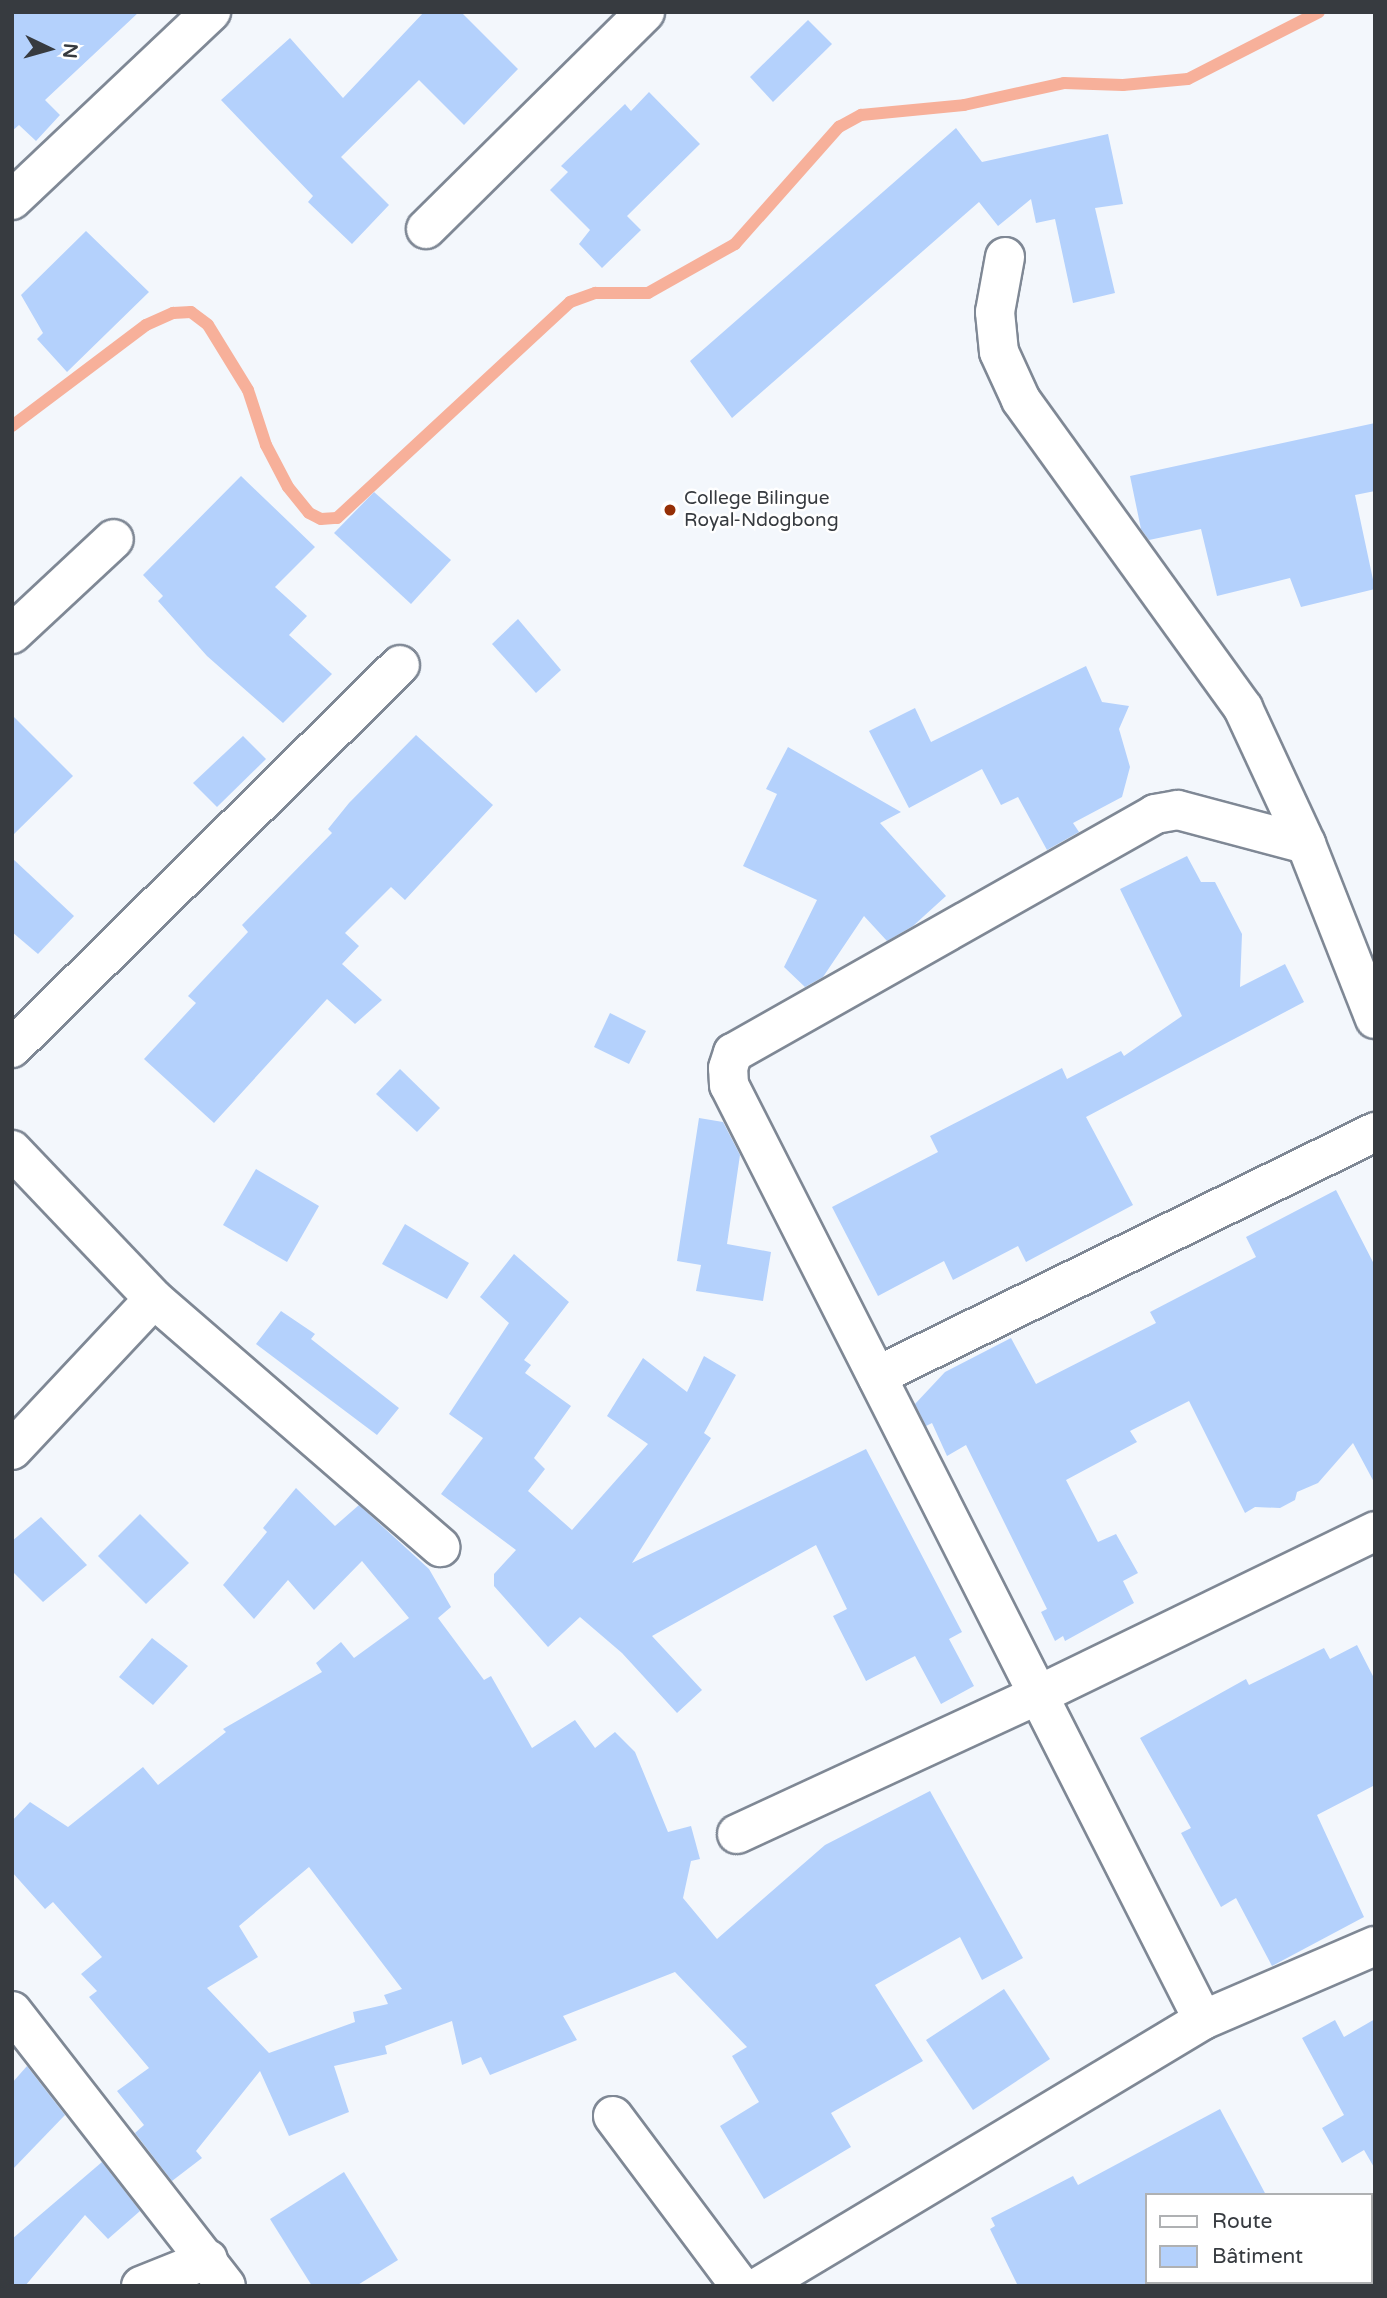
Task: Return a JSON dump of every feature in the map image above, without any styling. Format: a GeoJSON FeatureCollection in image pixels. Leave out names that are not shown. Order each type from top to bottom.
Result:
{"type":"FeatureCollection","features":[{"type":"Feature","properties":{"kind":"street"},"geometry":{"type":"LineString","coordinates":[[12,200],[211,12]]}},
{"type":"Feature","properties":{"kind":"street"},"geometry":{"type":"LineString","coordinates":[[426,229],[645,12]]}},
{"type":"Feature","properties":{"kind":"street"},"geometry":{"type":"LineString","coordinates":[[1005,257],[995,312],[999,352],[1021,400],[1243,708],[1306,844],[1375,1019]]}},
{"type":"Feature","properties":{"kind":"street"},"geometry":{"type":"LineString","coordinates":[[12,634],[114,539]]}},
{"type":"Feature","properties":{"kind":"street"},"geometry":{"type":"LineString","coordinates":[[12,1048],[400,666]]}},
{"type":"Feature","properties":{"kind":"street"},"geometry":{"type":"LineString","coordinates":[[1203,2020],[729,1085],[733,1053],[1155,814],[1178,810],[1306,844]]}},
{"type":"Feature","properties":{"kind":"street"},"geometry":{"type":"LineString","coordinates":[[877,1376],[1375,1132]]}},
{"type":"Feature","properties":{"kind":"street"},"geometry":{"type":"LineString","coordinates":[[12,1150],[154,1299],[440,1547]]}},
{"type":"Feature","properties":{"kind":"street"},"geometry":{"type":"LineString","coordinates":[[12,1450],[154,1299]]}},
{"type":"Feature","properties":{"kind":"street"},"geometry":{"type":"LineString","coordinates":[[737,1834],[1038,1695],[1375,1531]]}},
{"type":"Feature","properties":{"kind":"street"},"geometry":{"type":"LineString","coordinates":[[760,2286],[1203,2020],[1375,1946]]}},
{"type":"Feature","properties":{"kind":"street"},"geometry":{"type":"LineString","coordinates":[[12,2011],[217,2272],[141,2286]]}},
{"type":"Feature","properties":{"kind":"street"},"geometry":{"type":"LineString","coordinates":[[613,2116],[740,2286]]}},
{"type":"Feature","properties":{"kind":"building"},"geometry":{"type":"Polygon","coordinates":[[[12,12],[139,12],[45,100],[60,115],[36,141],[19,125],[12,131],[12,12]]]}},
{"type":"Feature","properties":{"kind":"building"},"geometry":{"type":"Polygon","coordinates":[[[424,12],[461,12],[518,69],[464,125],[419,80],[341,157],[389,205],[352,244],[308,202],[313,196],[221,100],[290,38],[343,98],[424,12]]]}},
{"type":"Feature","properties":{"kind":"building"},"geometry":{"type":"Polygon","coordinates":[[[808,20],[832,44],[773,102],[750,77],[808,20]]]}},
{"type":"Feature","properties":{"kind":"building"},"geometry":{"type":"Polygon","coordinates":[[[649,92],[700,144],[627,216],[641,230],[602,268],[579,244],[590,230],[550,190],[568,172],[561,166],[625,104],[631,111],[649,92]]]}},
{"type":"Feature","properties":{"kind":"building"},"geometry":{"type":"Polygon","coordinates":[[[956,128],[982,162],[1108,134],[1123,204],[1095,208],[1115,293],[1073,303],[1055,219],[1036,223],[1031,199],[998,226],[979,202],[732,418],[690,361],[956,128]]]}},
{"type":"Feature","properties":{"kind":"building"},"geometry":{"type":"Polygon","coordinates":[[[86,231],[149,292],[67,372],[37,339],[43,333],[21,295],[86,231]]]}},
{"type":"Feature","properties":{"kind":"building"},"geometry":{"type":"Polygon","coordinates":[[[1375,423],[1375,491],[1355,495],[1375,589],[1301,607],[1290,578],[1217,596],[1201,529],[1149,540],[1141,529],[1130,476],[1375,423]]]}},
{"type":"Feature","properties":{"kind":"building"},"geometry":{"type":"Polygon","coordinates":[[[241,476],[315,547],[275,587],[307,616],[289,635],[332,674],[283,723],[207,656],[158,601],[163,596],[143,575],[241,476]]]}},
{"type":"Feature","properties":{"kind":"building"},"geometry":{"type":"Polygon","coordinates":[[[374,492],[451,560],[411,604],[334,533],[374,492]]]}},
{"type":"Feature","properties":{"kind":"building"},"geometry":{"type":"Polygon","coordinates":[[[518,619],[561,670],[536,693],[492,644],[518,619]]]}},
{"type":"Feature","properties":{"kind":"building"},"geometry":{"type":"Polygon","coordinates":[[[1086,666],[1102,702],[1129,706],[1119,729],[1130,767],[1122,797],[1073,823],[1079,832],[1047,850],[1018,797],[1001,805],[982,769],[909,808],[869,731],[915,708],[931,742],[1086,666]]]}},
{"type":"Feature","properties":{"kind":"building"},"geometry":{"type":"Polygon","coordinates":[[[12,715],[73,776],[12,836],[12,715]]]}},
{"type":"Feature","properties":{"kind":"building"},"geometry":{"type":"Polygon","coordinates":[[[416,735],[493,805],[405,900],[391,887],[345,933],[359,946],[342,964],[382,1000],[355,1024],[327,999],[214,1123],[144,1059],[196,1003],[188,996],[248,932],[242,925],[332,833],[328,829],[349,803],[416,735]]]}},
{"type":"Feature","properties":{"kind":"building"},"geometry":{"type":"Polygon","coordinates":[[[243,736],[266,759],[217,807],[193,783],[243,736]]]}},
{"type":"Feature","properties":{"kind":"building"},"geometry":{"type":"Polygon","coordinates":[[[788,747],[901,812],[880,823],[946,896],[913,926],[887,941],[864,916],[823,977],[805,987],[784,967],[817,900],[743,866],[777,794],[766,789],[788,747]]]}},
{"type":"Feature","properties":{"kind":"building"},"geometry":{"type":"Polygon","coordinates":[[[1187,856],[1201,882],[1215,882],[1242,934],[1240,987],[1285,964],[1304,1002],[1086,1117],[1133,1205],[1026,1262],[1018,1246],[953,1280],[944,1261],[878,1296],[832,1207],[938,1152],[930,1136],[1062,1068],[1067,1079],[1121,1051],[1124,1056],[1182,1016],[1120,889],[1187,856]]]}},
{"type":"Feature","properties":{"kind":"building"},"geometry":{"type":"Polygon","coordinates":[[[12,858],[74,916],[38,954],[12,932],[12,858]]]}},
{"type":"Feature","properties":{"kind":"building"},"geometry":{"type":"Polygon","coordinates":[[[610,1013],[646,1031],[629,1064],[594,1047],[610,1013]]]}},
{"type":"Feature","properties":{"kind":"building"},"geometry":{"type":"Polygon","coordinates":[[[400,1069],[440,1108],[417,1132],[376,1094],[400,1069]]]}},
{"type":"Feature","properties":{"kind":"building"},"geometry":{"type":"Polygon","coordinates":[[[699,1118],[723,1122],[740,1155],[727,1244],[771,1252],[763,1301],[696,1291],[701,1265],[677,1261],[699,1118]]]}},
{"type":"Feature","properties":{"kind":"building"},"geometry":{"type":"Polygon","coordinates":[[[256,1169],[319,1206],[287,1262],[223,1225],[256,1169]]]}},
{"type":"Feature","properties":{"kind":"building"},"geometry":{"type":"Polygon","coordinates":[[[1336,1190],[1375,1266],[1375,1484],[1353,1443],[1318,1483],[1297,1492],[1295,1500],[1280,1508],[1255,1507],[1245,1513],[1189,1401],[1130,1431],[1137,1442],[1066,1480],[1098,1542],[1116,1534],[1138,1573],[1123,1581],[1134,1603],[1065,1641],[1063,1636],[1055,1641],[1041,1612],[1047,1609],[966,1445],[947,1456],[932,1423],[926,1426],[915,1404],[945,1372],[1011,1338],[1036,1384],[1156,1323],[1150,1312],[1256,1257],[1246,1237],[1336,1190]]]}},
{"type":"Feature","properties":{"kind":"building"},"geometry":{"type":"Polygon","coordinates":[[[405,1224],[469,1263],[447,1299],[382,1264],[405,1224]]]}},
{"type":"Feature","properties":{"kind":"building"},"geometry":{"type":"Polygon","coordinates":[[[514,1254],[569,1302],[524,1360],[531,1365],[525,1373],[571,1406],[534,1458],[545,1469],[528,1491],[572,1530],[648,1444],[607,1416],[643,1358],[687,1392],[704,1356],[736,1375],[704,1433],[711,1438],[632,1563],[866,1449],[962,1632],[949,1639],[974,1686],[941,1704],[915,1656],[866,1681],[833,1616],[847,1609],[816,1545],[652,1636],[702,1690],[677,1713],[622,1653],[580,1617],[548,1647],[494,1586],[494,1574],[516,1550],[441,1494],[483,1438],[449,1414],[509,1323],[480,1297],[514,1254]]]}},
{"type":"Feature","properties":{"kind":"building"},"geometry":{"type":"Polygon","coordinates":[[[281,1311],[315,1334],[311,1339],[399,1408],[377,1435],[256,1344],[281,1311]]]}},
{"type":"Feature","properties":{"kind":"building"},"geometry":{"type":"Polygon","coordinates":[[[296,1488],[335,1526],[359,1505],[429,1569],[451,1607],[438,1618],[484,1680],[491,1676],[532,1748],[575,1720],[595,1748],[615,1732],[635,1752],[668,1832],[691,1826],[700,1859],[691,1861],[683,1898],[717,1939],[825,1845],[930,1791],[1023,1958],[982,1980],[960,1937],[875,1985],[923,2061],[831,2113],[851,2147],[764,2199],[720,2126],[759,2102],[732,2056],[747,2047],[675,1972],[563,2016],[577,2040],[490,2075],[481,2057],[462,2065],[452,2021],[385,2046],[387,2054],[334,2066],[349,2112],[289,2136],[260,2071],[196,2151],[202,2158],[172,2181],[135,2133],[144,2125],[117,2091],[149,2068],[89,1997],[97,1991],[81,1974],[102,1957],[53,1902],[45,1909],[12,1872],[12,1821],[30,1802],[68,1827],[143,1767],[158,1785],[226,1732],[223,1729],[322,1672],[316,1663],[341,1642],[354,1658],[409,1618],[362,1561],[314,1610],[288,1580],[254,1619],[223,1585],[267,1532],[263,1528],[296,1488]],[[309,1867],[239,1926],[258,1957],[207,1988],[269,2053],[355,2022],[353,2012],[388,2004],[384,1995],[402,1989],[309,1867]]]}},
{"type":"Feature","properties":{"kind":"building"},"geometry":{"type":"Polygon","coordinates":[[[140,1514],[189,1563],[146,1604],[98,1556],[140,1514]]]}},
{"type":"Feature","properties":{"kind":"building"},"geometry":{"type":"Polygon","coordinates":[[[41,1517],[87,1565],[43,1602],[12,1571],[12,1541],[41,1517]]]}},
{"type":"Feature","properties":{"kind":"building"},"geometry":{"type":"Polygon","coordinates":[[[152,1638],[188,1666],[153,1705],[119,1677],[152,1638]]]}},
{"type":"Feature","properties":{"kind":"building"},"geometry":{"type":"Polygon","coordinates":[[[1357,1645],[1375,1680],[1375,1785],[1317,1815],[1364,1917],[1272,1966],[1236,1898],[1221,1907],[1181,1833],[1191,1828],[1140,1738],[1246,1679],[1249,1685],[1324,1648],[1330,1659],[1357,1645]]]}},
{"type":"Feature","properties":{"kind":"building"},"geometry":{"type":"Polygon","coordinates":[[[1004,1989],[1050,2059],[973,2110],[926,2040],[1004,1989]]]}},
{"type":"Feature","properties":{"kind":"building"},"geometry":{"type":"Polygon","coordinates":[[[1375,2019],[1375,2169],[1364,2150],[1342,2163],[1322,2128],[1344,2115],[1302,2038],[1335,2020],[1344,2037],[1375,2019]]]}},
{"type":"Feature","properties":{"kind":"building"},"geometry":{"type":"Polygon","coordinates":[[[27,2066],[65,2115],[12,2170],[12,2083],[27,2066]]]}},
{"type":"Feature","properties":{"kind":"building"},"geometry":{"type":"Polygon","coordinates":[[[1220,2109],[1265,2193],[1146,2193],[1147,2286],[1018,2286],[990,2229],[995,2226],[991,2218],[1073,2176],[1078,2185],[1220,2109]]]}},
{"type":"Feature","properties":{"kind":"building"},"geometry":{"type":"Polygon","coordinates":[[[102,2162],[140,2211],[108,2239],[85,2215],[25,2286],[12,2286],[12,2239],[102,2162]]]}},
{"type":"Feature","properties":{"kind":"building"},"geometry":{"type":"Polygon","coordinates":[[[344,2172],[398,2260],[356,2286],[312,2286],[270,2219],[344,2172]]]}},
{"type":"Feature","properties":{"kind":"waterway"},"geometry":{"type":"LineString","coordinates":[[12,426],[146,325],[173,313],[191,312],[208,325],[248,390],[266,445],[288,487],[309,513],[321,519],[337,518],[570,302],[595,293],[648,293],[735,244],[839,127],[861,115],[964,105],[1064,83],[1123,85],[1188,79],[1319,12]]}},
{"type":"Feature","properties":{"kind":"place","name":"College Bilingue Royal-Ndogbong"},"geometry":{"type":"Point","coordinates":[670,510]}}]}
